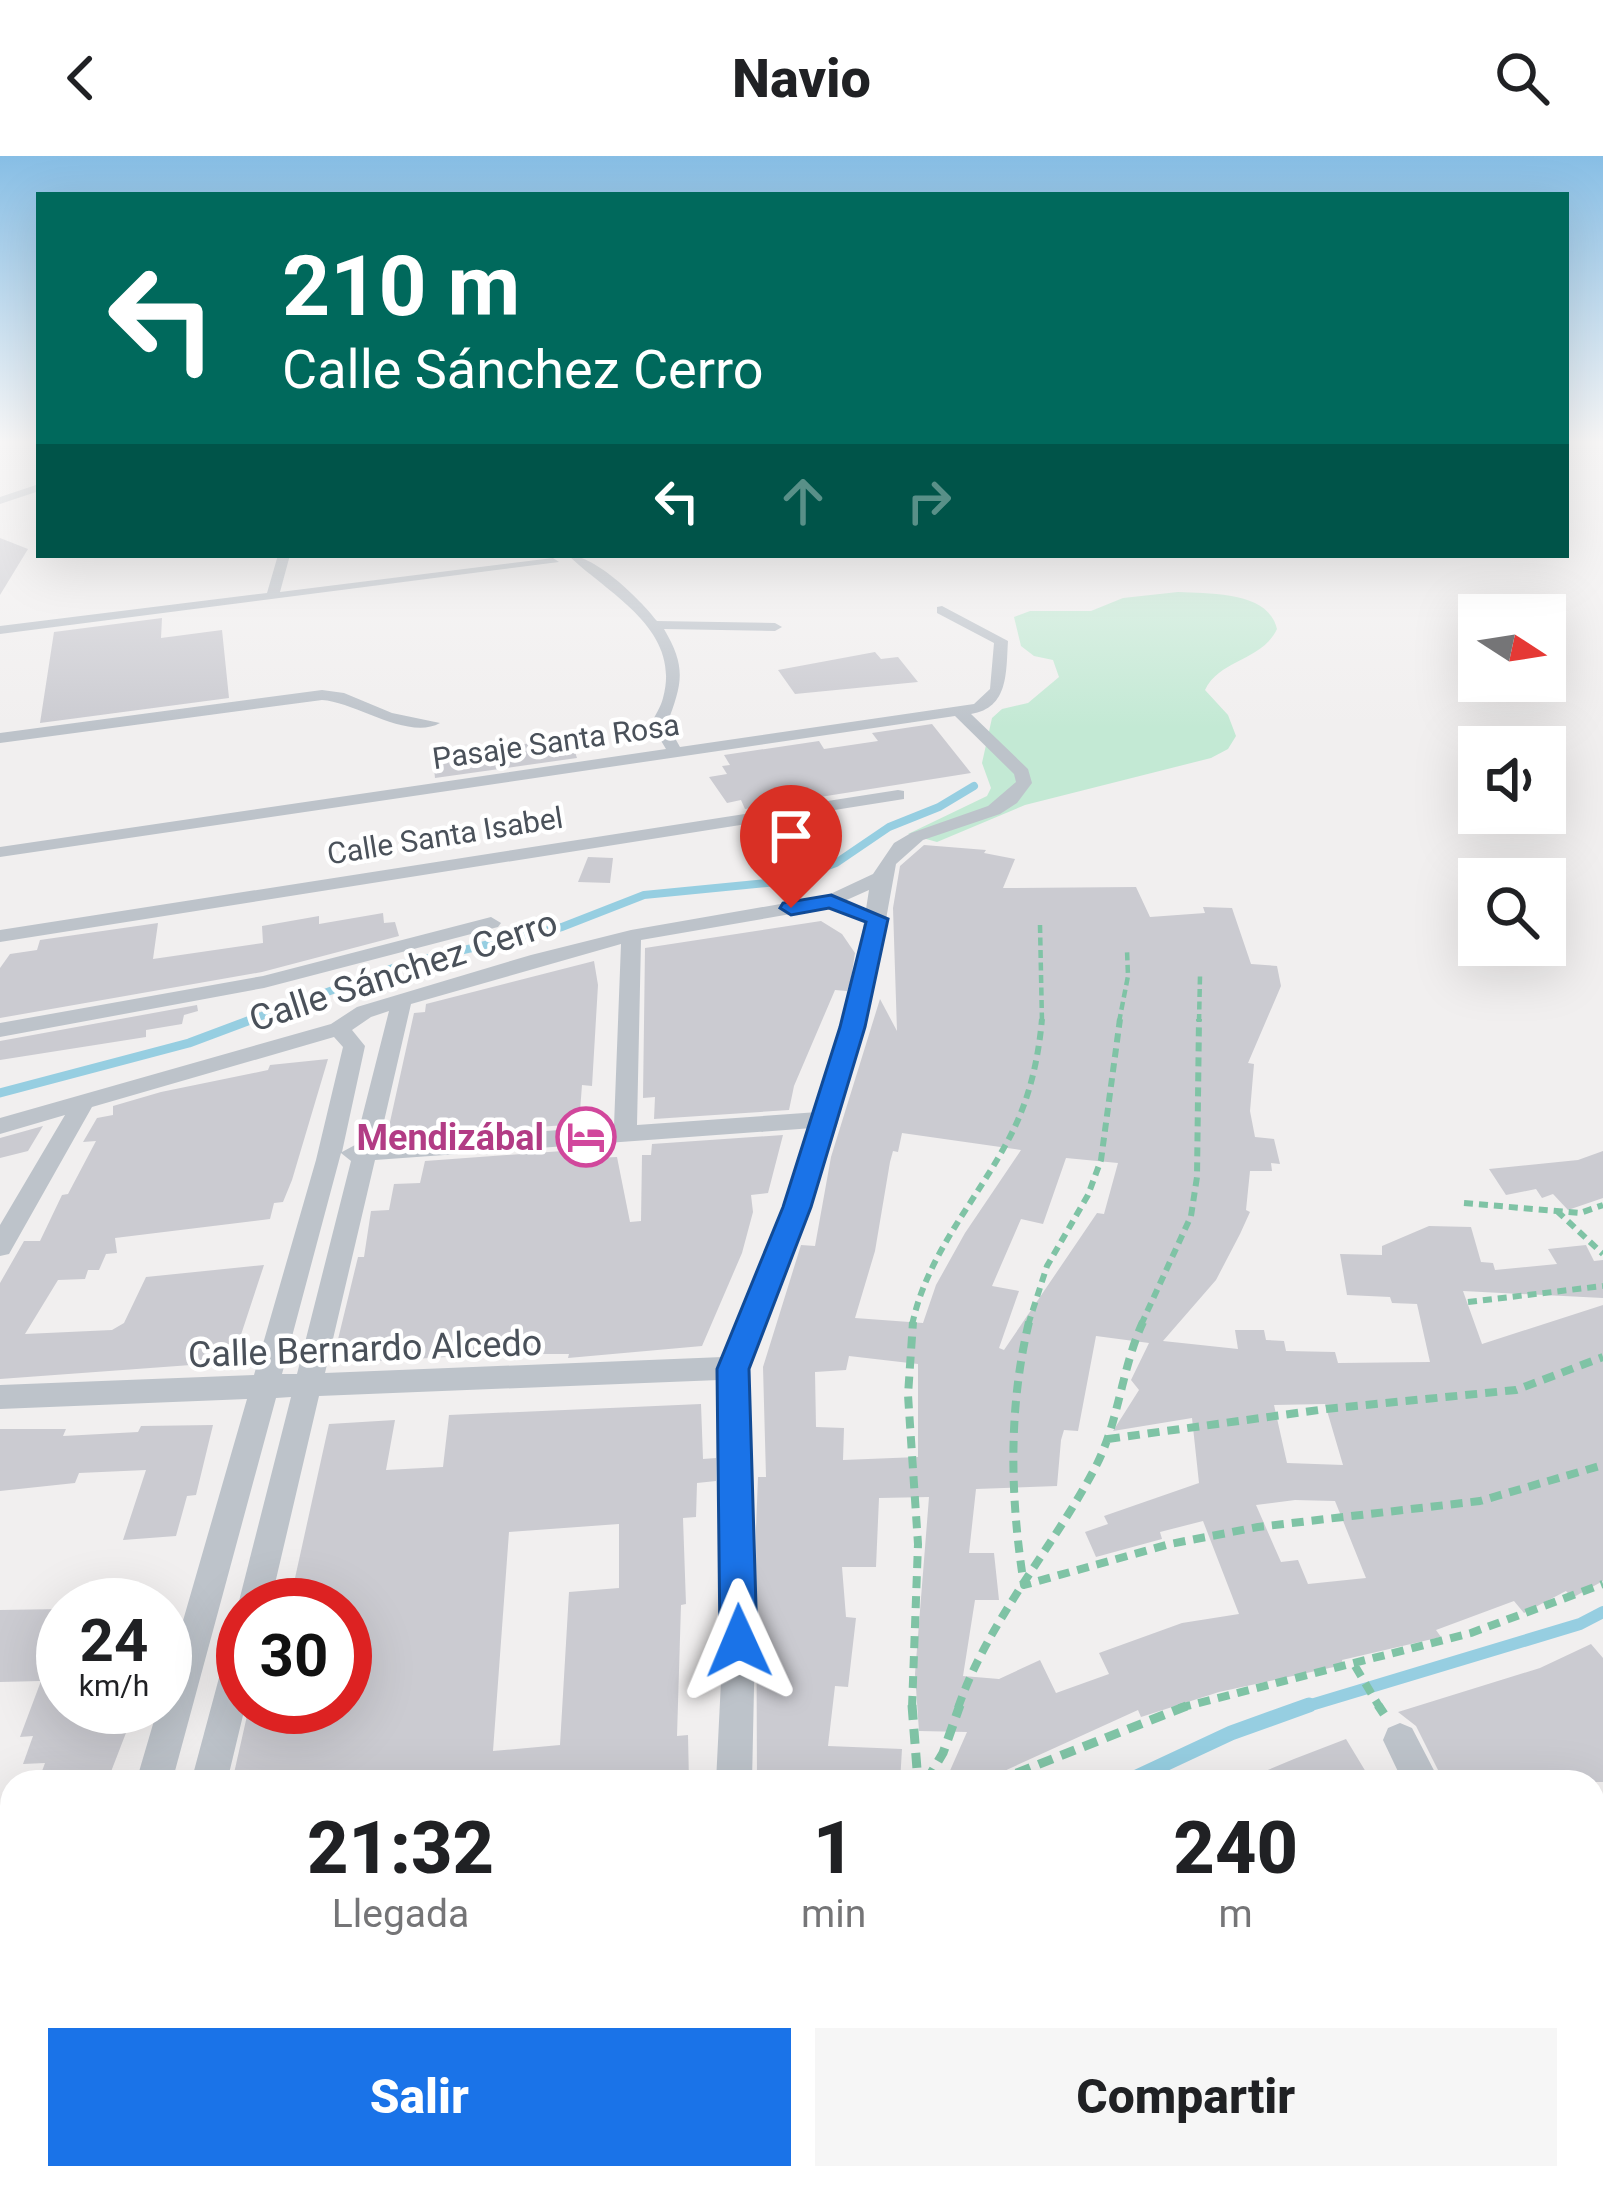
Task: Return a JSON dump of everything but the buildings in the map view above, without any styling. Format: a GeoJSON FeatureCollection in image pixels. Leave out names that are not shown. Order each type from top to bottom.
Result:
{"type":"FeatureCollection","features":[{"type":"Feature","properties":{"kind":"street"},"geometry":{"type":"LineString","coordinates":[[272,598],[283,558]]}},
{"type":"Feature","properties":{"kind":"street"},"geometry":{"type":"LineString","coordinates":[[577,558],[653,625],[671,656],[672,695],[659,724],[676,755]]}},
{"type":"Feature","properties":{"kind":"street"},"geometry":{"type":"LineString","coordinates":[[0,630],[553,562]]}},
{"type":"Feature","properties":{"kind":"street"},"geometry":{"type":"LineString","coordinates":[[734,1770],[739,1641],[733,1369],[741,1339],[774,1271],[860,1001],[887,862],[916,838],[994,813],[1014,800],[1024,783],[1022,773],[961,713],[985,704],[997,690],[1001,641],[942,610]]}},
{"type":"Feature","properties":{"kind":"street"},"geometry":{"type":"LineString","coordinates":[[653,625],[775,627]]}},
{"type":"Feature","properties":{"kind":"street"},"geometry":{"type":"LineString","coordinates":[[0,738],[322,695],[338,696],[389,718],[432,723]]}},
{"type":"Feature","properties":{"kind":"street","name":"Pasaje Santa Rosa"},"geometry":{"type":"LineString","coordinates":[[0,852],[961,713]]}},
{"type":"Feature","properties":{"kind":"street","name":"Calle Santa Isabel"},"geometry":{"type":"LineString","coordinates":[[0,936],[898,795]]}},
{"type":"Feature","properties":{"kind":"street","name":"Calle Sánchez Cerro"},"geometry":{"type":"LineString","coordinates":[[0,1126],[85,1100],[346,1038],[364,1012],[402,1000],[631,936],[831,901],[881,878]]}},
{"type":"Feature","properties":{"kind":"street"},"geometry":{"type":"LineString","coordinates":[[831,901],[878,919]]}},
{"type":"Feature","properties":{"kind":"street"},"geometry":{"type":"LineString","coordinates":[[0,1030],[264,982],[491,923]]}},
{"type":"Feature","properties":{"kind":"street"},"geometry":{"type":"LineString","coordinates":[[625,1131],[631,936]]}},
{"type":"Feature","properties":{"kind":"street"},"geometry":{"type":"LineString","coordinates":[[261,1578],[402,1000]]}},
{"type":"Feature","properties":{"kind":"street"},"geometry":{"type":"LineString","coordinates":[[157,1770],[328,1160],[346,1038],[374,1050],[393,1040]]}},
{"type":"Feature","properties":{"kind":"street"},"geometry":{"type":"LineString","coordinates":[[0,1247],[85,1100]]}},
{"type":"Feature","properties":{"kind":"street"},"geometry":{"type":"LineString","coordinates":[[328,1160],[368,1148],[823,1119]]}},
{"type":"Feature","properties":{"kind":"street","name":"Calle Bernardo Alcedo"},"geometry":{"type":"LineString","coordinates":[[0,1397],[733,1369]]}},
{"type":"Feature","properties":{"kind":"street"},"geometry":{"type":"LineString","coordinates":[[212,1770],[221,1734]]}},
{"type":"Feature","properties":{"kind":"street"},"geometry":{"type":"LineString","coordinates":[[1400,1740],[1416,1770]]}},
{"type":"Feature","properties":{"kind":"path"},"geometry":{"type":"LineString","coordinates":[[920,1770],[911,1701],[918,1543],[908,1402],[910,1337],[925,1279],[962,1206],[1008,1142],[1025,1103],[1042,1023],[1046,974],[1040,925]]}},
{"type":"Feature","properties":{"kind":"path"},"geometry":{"type":"LineString","coordinates":[[1024,1585],[1013,1507],[1024,1342],[1042,1275],[1088,1196],[1101,1157],[1127,986],[1126,950]]}},
{"type":"Feature","properties":{"kind":"path"},"geometry":{"type":"LineString","coordinates":[[931,1770],[943,1754],[971,1671],[1003,1611],[1024,1585],[1108,1439],[1136,1334],[1184,1233],[1195,1199],[1200,976]]}},
{"type":"Feature","properties":{"kind":"path"},"geometry":{"type":"LineString","coordinates":[[1465,1203],[1580,1213],[1603,1205]]}},
{"type":"Feature","properties":{"kind":"path"},"geometry":{"type":"LineString","coordinates":[[1557,1211],[1603,1254]]}},
{"type":"Feature","properties":{"kind":"path"},"geometry":{"type":"LineString","coordinates":[[1468,1302],[1516,1299],[1570,1285],[1603,1286]]}},
{"type":"Feature","properties":{"kind":"path"},"geometry":{"type":"LineString","coordinates":[[1108,1439],[1326,1408],[1516,1390],[1603,1357]]}},
{"type":"Feature","properties":{"kind":"path"},"geometry":{"type":"LineString","coordinates":[[1024,1585],[1170,1544],[1258,1527],[1480,1501],[1603,1466]]}},
{"type":"Feature","properties":{"kind":"path"},"geometry":{"type":"LineString","coordinates":[[1021,1770],[1240,1689],[1355,1666],[1536,1616],[1603,1584]]}},
{"type":"Feature","properties":{"kind":"path"},"geometry":{"type":"LineString","coordinates":[[1355,1666],[1400,1740]]}},
{"type":"Feature","properties":{"kind":"green space"},"geometry":{"type":"Polygon","coordinates":[[[1178,592],[1251,601],[1263,607],[1277,629],[1262,648],[1220,672],[1205,690],[1228,715],[1236,736],[1228,749],[1211,758],[1025,805],[937,842],[908,834],[987,796],[991,788],[982,763],[992,718],[1002,709],[1028,703],[1059,677],[1053,660],[1034,656],[1021,646],[1014,617],[1030,611],[1091,611],[1123,598],[1178,592]]]}},
{"type":"Feature","properties":{"kind":"waterway"},"geometry":{"type":"LineString","coordinates":[[245,1022],[404,964],[562,927],[644,895],[787,881],[836,863],[889,827],[939,807],[974,786]]}},
{"type":"Feature","properties":{"kind":"waterway"},"geometry":{"type":"LineString","coordinates":[[245,1022],[253,1019]]}},
{"type":"Feature","properties":{"kind":"waterway"},"geometry":{"type":"LineString","coordinates":[[0,1093],[189,1043],[245,1022]]}},
{"type":"Feature","properties":{"kind":"waterway"},"geometry":{"type":"LineString","coordinates":[[1301,1708],[1580,1624],[1603,1612]]}},
{"type":"Feature","properties":{"kind":"waterway"},"geometry":{"type":"LineString","coordinates":[[1152,1770],[1231,1733],[1309,1705]]}},
{"type":"Feature","properties":{"kind":"place","name":"Mendizábal"},"geometry":{"type":"Point","coordinates":[586,1137]}},
{"type":"Feature","properties":{"kind":"route"},"geometry":{"type":"LineString","coordinates":[[739,1641],[733,1369],[797,1207],[853,1027],[878,919],[831,901],[791,908]]}}]}
